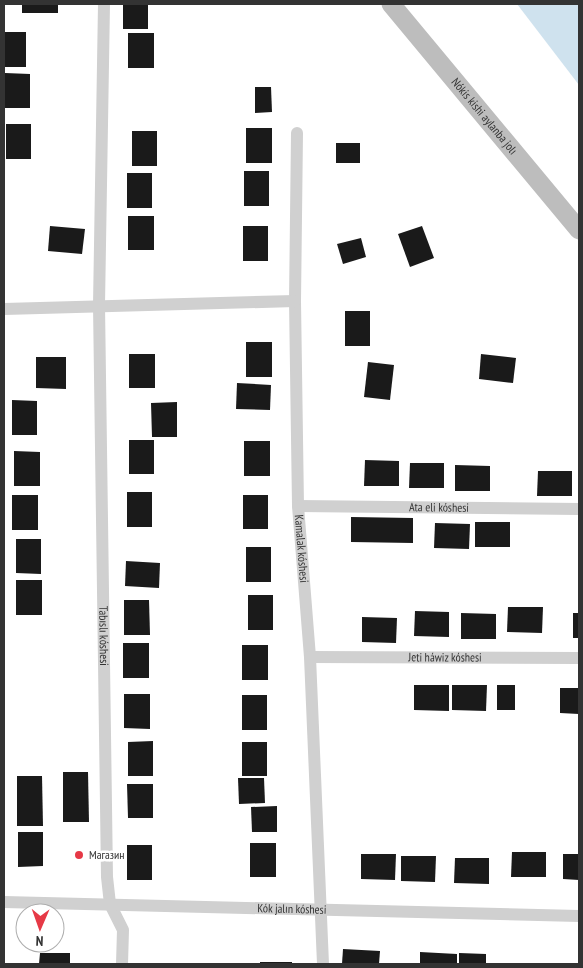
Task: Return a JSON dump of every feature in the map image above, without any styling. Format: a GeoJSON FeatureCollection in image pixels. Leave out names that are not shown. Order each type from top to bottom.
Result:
{"type":"FeatureCollection","features":[{"type":"Feature","properties":{"kind":"main road","name":"Nókis kishi aylanba jolı"},"geometry":{"type":"LineString","coordinates":[[391,4],[579,230]]}},
{"type":"Feature","properties":{"kind":"street","name":"Tabıslı kóshesi"},"geometry":{"type":"LineString","coordinates":[[104,4],[99,305],[107,878],[110,904],[123,930],[122,964]]}},
{"type":"Feature","properties":{"kind":"street","name":"Kamalak kóshesi"},"geometry":{"type":"LineString","coordinates":[[298,134],[295,300],[298,506],[310,657],[323,964]]}},
{"type":"Feature","properties":{"kind":"street"},"geometry":{"type":"LineString","coordinates":[[4,309],[295,300]]}},
{"type":"Feature","properties":{"kind":"street","name":"Ata eli kóshesi"},"geometry":{"type":"LineString","coordinates":[[298,506],[579,509]]}},
{"type":"Feature","properties":{"kind":"street","name":"Jeti háwiz kóshesi"},"geometry":{"type":"LineString","coordinates":[[310,657],[579,658]]}},
{"type":"Feature","properties":{"kind":"street","name":"Kók jalın kóshesi"},"geometry":{"type":"LineString","coordinates":[[4,902],[321,908],[579,916]]}},
{"type":"Feature","properties":{"kind":"water"},"geometry":{"type":"Polygon","coordinates":[[[517,4],[579,4],[579,85],[517,4]]]}},
{"type":"Feature","properties":{"kind":"building"},"geometry":{"type":"Polygon","coordinates":[[[22,4],[58,4],[58,13],[22,13],[22,4]]]}},
{"type":"Feature","properties":{"kind":"building"},"geometry":{"type":"Polygon","coordinates":[[[123,4],[148,4],[148,29],[123,29],[123,4]]]}},
{"type":"Feature","properties":{"kind":"building"},"geometry":{"type":"Polygon","coordinates":[[[4,32],[26,32],[26,67],[4,67],[4,32]]]}},
{"type":"Feature","properties":{"kind":"building"},"geometry":{"type":"Polygon","coordinates":[[[128,33],[154,33],[154,68],[128,68],[128,33]]]}},
{"type":"Feature","properties":{"kind":"building"},"geometry":{"type":"Polygon","coordinates":[[[5,73],[30,74],[30,108],[5,108],[5,73]]]}},
{"type":"Feature","properties":{"kind":"building"},"geometry":{"type":"Polygon","coordinates":[[[255,87],[271,87],[272,112],[255,113],[255,87]]]}},
{"type":"Feature","properties":{"kind":"building"},"geometry":{"type":"Polygon","coordinates":[[[6,124],[31,124],[31,159],[6,159],[6,124]]]}},
{"type":"Feature","properties":{"kind":"building"},"geometry":{"type":"Polygon","coordinates":[[[246,128],[272,128],[272,163],[246,163],[246,128]]]}},
{"type":"Feature","properties":{"kind":"building"},"geometry":{"type":"Polygon","coordinates":[[[132,131],[157,131],[157,166],[132,166],[132,131]]]}},
{"type":"Feature","properties":{"kind":"building"},"geometry":{"type":"Polygon","coordinates":[[[336,143],[360,143],[360,163],[336,163],[336,143]]]}},
{"type":"Feature","properties":{"kind":"building"},"geometry":{"type":"Polygon","coordinates":[[[244,171],[269,171],[269,206],[244,206],[244,171]]]}},
{"type":"Feature","properties":{"kind":"building"},"geometry":{"type":"Polygon","coordinates":[[[127,173],[152,173],[152,208],[127,208],[127,173]]]}},
{"type":"Feature","properties":{"kind":"building"},"geometry":{"type":"Polygon","coordinates":[[[128,216],[154,216],[154,250],[128,250],[128,216]]]}},
{"type":"Feature","properties":{"kind":"building"},"geometry":{"type":"Polygon","coordinates":[[[50,226],[85,229],[82,254],[48,251],[50,226]]]}},
{"type":"Feature","properties":{"kind":"building"},"geometry":{"type":"Polygon","coordinates":[[[243,226],[268,226],[268,261],[243,261],[243,226]]]}},
{"type":"Feature","properties":{"kind":"building"},"geometry":{"type":"Polygon","coordinates":[[[422,226],[434,258],[410,267],[398,234],[422,226]]]}},
{"type":"Feature","properties":{"kind":"building"},"geometry":{"type":"Polygon","coordinates":[[[361,238],[366,257],[343,264],[337,244],[361,238]]]}},
{"type":"Feature","properties":{"kind":"building"},"geometry":{"type":"Polygon","coordinates":[[[345,311],[370,311],[370,346],[345,346],[345,311]]]}},
{"type":"Feature","properties":{"kind":"building"},"geometry":{"type":"Polygon","coordinates":[[[246,342],[272,342],[272,377],[246,377],[246,342]]]}},
{"type":"Feature","properties":{"kind":"building"},"geometry":{"type":"Polygon","coordinates":[[[129,354],[155,354],[155,388],[129,388],[129,354]]]}},
{"type":"Feature","properties":{"kind":"building"},"geometry":{"type":"Polygon","coordinates":[[[481,354],[516,358],[513,383],[479,379],[481,354]]]}},
{"type":"Feature","properties":{"kind":"building"},"geometry":{"type":"Polygon","coordinates":[[[36,357],[66,357],[66,389],[36,388],[36,357]]]}},
{"type":"Feature","properties":{"kind":"building"},"geometry":{"type":"Polygon","coordinates":[[[368,362],[394,365],[390,400],[364,397],[368,362]]]}},
{"type":"Feature","properties":{"kind":"building"},"geometry":{"type":"Polygon","coordinates":[[[237,383],[271,385],[270,410],[236,409],[237,383]]]}},
{"type":"Feature","properties":{"kind":"building"},"geometry":{"type":"Polygon","coordinates":[[[12,400],[37,401],[37,435],[12,435],[12,400]]]}},
{"type":"Feature","properties":{"kind":"building"},"geometry":{"type":"Polygon","coordinates":[[[177,402],[177,437],[152,437],[151,403],[177,402]]]}},
{"type":"Feature","properties":{"kind":"building"},"geometry":{"type":"Polygon","coordinates":[[[129,440],[154,440],[154,474],[129,474],[129,440]]]}},
{"type":"Feature","properties":{"kind":"building"},"geometry":{"type":"Polygon","coordinates":[[[244,441],[270,441],[270,476],[244,476],[244,441]]]}},
{"type":"Feature","properties":{"kind":"building"},"geometry":{"type":"Polygon","coordinates":[[[14,451],[40,452],[40,486],[14,486],[14,451]]]}},
{"type":"Feature","properties":{"kind":"building"},"geometry":{"type":"Polygon","coordinates":[[[365,460],[399,461],[399,486],[364,486],[365,460]]]}},
{"type":"Feature","properties":{"kind":"building"},"geometry":{"type":"Polygon","coordinates":[[[410,463],[444,463],[444,488],[409,488],[410,463]]]}},
{"type":"Feature","properties":{"kind":"building"},"geometry":{"type":"Polygon","coordinates":[[[455,465],[490,466],[490,491],[455,491],[455,465]]]}},
{"type":"Feature","properties":{"kind":"building"},"geometry":{"type":"Polygon","coordinates":[[[538,471],[572,471],[572,496],[537,496],[538,471]]]}},
{"type":"Feature","properties":{"kind":"building"},"geometry":{"type":"Polygon","coordinates":[[[127,492],[152,492],[152,527],[127,527],[127,492]]]}},
{"type":"Feature","properties":{"kind":"building"},"geometry":{"type":"Polygon","coordinates":[[[12,495],[38,495],[38,530],[12,530],[12,495]]]}},
{"type":"Feature","properties":{"kind":"building"},"geometry":{"type":"Polygon","coordinates":[[[243,495],[268,495],[268,529],[243,529],[243,495]]]}},
{"type":"Feature","properties":{"kind":"building"},"geometry":{"type":"Polygon","coordinates":[[[351,517],[413,518],[413,543],[351,542],[351,517]]]}},
{"type":"Feature","properties":{"kind":"building"},"geometry":{"type":"Polygon","coordinates":[[[475,522],[510,522],[510,547],[475,547],[475,522]]]}},
{"type":"Feature","properties":{"kind":"building"},"geometry":{"type":"Polygon","coordinates":[[[435,523],[470,524],[469,549],[434,548],[435,523]]]}},
{"type":"Feature","properties":{"kind":"building"},"geometry":{"type":"Polygon","coordinates":[[[16,539],[41,539],[41,574],[16,573],[16,539]]]}},
{"type":"Feature","properties":{"kind":"building"},"geometry":{"type":"Polygon","coordinates":[[[246,547],[271,547],[271,582],[246,582],[246,547]]]}},
{"type":"Feature","properties":{"kind":"building"},"geometry":{"type":"Polygon","coordinates":[[[126,561],[160,563],[159,588],[125,586],[126,561]]]}},
{"type":"Feature","properties":{"kind":"building"},"geometry":{"type":"Polygon","coordinates":[[[16,580],[42,580],[42,615],[16,615],[16,580]]]}},
{"type":"Feature","properties":{"kind":"building"},"geometry":{"type":"Polygon","coordinates":[[[248,595],[273,595],[273,630],[248,630],[248,595]]]}},
{"type":"Feature","properties":{"kind":"building"},"geometry":{"type":"Polygon","coordinates":[[[124,600],[149,600],[150,635],[124,635],[124,600]]]}},
{"type":"Feature","properties":{"kind":"building"},"geometry":{"type":"Polygon","coordinates":[[[508,607],[543,607],[542,633],[507,632],[508,607]]]}},
{"type":"Feature","properties":{"kind":"building"},"geometry":{"type":"Polygon","coordinates":[[[415,611],[449,612],[449,637],[414,636],[415,611]]]}},
{"type":"Feature","properties":{"kind":"building"},"geometry":{"type":"Polygon","coordinates":[[[461,613],[496,614],[496,639],[461,639],[461,613]]]}},
{"type":"Feature","properties":{"kind":"building"},"geometry":{"type":"Polygon","coordinates":[[[573,613],[579,613],[579,638],[573,638],[573,613]]]}},
{"type":"Feature","properties":{"kind":"building"},"geometry":{"type":"Polygon","coordinates":[[[362,617],[397,618],[396,643],[362,642],[362,617]]]}},
{"type":"Feature","properties":{"kind":"building"},"geometry":{"type":"Polygon","coordinates":[[[123,643],[149,643],[149,678],[123,678],[123,643]]]}},
{"type":"Feature","properties":{"kind":"building"},"geometry":{"type":"Polygon","coordinates":[[[242,645],[268,645],[268,680],[242,680],[242,645]]]}},
{"type":"Feature","properties":{"kind":"building"},"geometry":{"type":"Polygon","coordinates":[[[414,685],[449,685],[449,711],[414,710],[414,685]]]}},
{"type":"Feature","properties":{"kind":"building"},"geometry":{"type":"Polygon","coordinates":[[[452,685],[487,685],[486,711],[452,710],[452,685]]]}},
{"type":"Feature","properties":{"kind":"building"},"geometry":{"type":"Polygon","coordinates":[[[497,685],[515,685],[515,710],[497,710],[497,685]]]}},
{"type":"Feature","properties":{"kind":"building"},"geometry":{"type":"Polygon","coordinates":[[[560,688],[579,688],[579,714],[560,713],[560,688]]]}},
{"type":"Feature","properties":{"kind":"building"},"geometry":{"type":"Polygon","coordinates":[[[124,694],[150,694],[150,729],[124,728],[124,694]]]}},
{"type":"Feature","properties":{"kind":"building"},"geometry":{"type":"Polygon","coordinates":[[[242,695],[267,695],[267,730],[242,730],[242,695]]]}},
{"type":"Feature","properties":{"kind":"building"},"geometry":{"type":"Polygon","coordinates":[[[153,741],[153,776],[128,776],[128,742],[153,741]]]}},
{"type":"Feature","properties":{"kind":"building"},"geometry":{"type":"Polygon","coordinates":[[[242,742],[267,742],[267,776],[242,776],[242,742]]]}},
{"type":"Feature","properties":{"kind":"building"},"geometry":{"type":"Polygon","coordinates":[[[63,772],[88,772],[89,822],[63,822],[63,772]]]}},
{"type":"Feature","properties":{"kind":"building"},"geometry":{"type":"Polygon","coordinates":[[[17,776],[42,776],[43,826],[17,826],[17,776]]]}},
{"type":"Feature","properties":{"kind":"building"},"geometry":{"type":"Polygon","coordinates":[[[238,778],[264,778],[265,803],[239,804],[238,778]]]}},
{"type":"Feature","properties":{"kind":"building"},"geometry":{"type":"Polygon","coordinates":[[[127,784],[153,784],[153,818],[128,818],[127,784]]]}},
{"type":"Feature","properties":{"kind":"building"},"geometry":{"type":"Polygon","coordinates":[[[277,806],[277,832],[252,832],[251,807],[277,806]]]}},
{"type":"Feature","properties":{"kind":"building"},"geometry":{"type":"Polygon","coordinates":[[[18,832],[43,832],[43,866],[18,867],[18,832]]]}},
{"type":"Feature","properties":{"kind":"building"},"geometry":{"type":"Polygon","coordinates":[[[250,843],[276,843],[276,877],[250,877],[250,843]]]}},
{"type":"Feature","properties":{"kind":"building"},"geometry":{"type":"Polygon","coordinates":[[[127,845],[152,845],[152,880],[127,880],[127,845]]]}},
{"type":"Feature","properties":{"kind":"building"},"geometry":{"type":"Polygon","coordinates":[[[512,852],[546,852],[546,877],[511,877],[512,852]]]}},
{"type":"Feature","properties":{"kind":"building"},"geometry":{"type":"Polygon","coordinates":[[[361,854],[396,854],[395,880],[361,879],[361,854]]]}},
{"type":"Feature","properties":{"kind":"building"},"geometry":{"type":"Polygon","coordinates":[[[563,854],[579,854],[579,880],[563,879],[563,854]]]}},
{"type":"Feature","properties":{"kind":"building"},"geometry":{"type":"Polygon","coordinates":[[[401,856],[436,856],[435,882],[401,881],[401,856]]]}},
{"type":"Feature","properties":{"kind":"building"},"geometry":{"type":"Polygon","coordinates":[[[455,858],[489,858],[489,884],[454,883],[455,858]]]}},
{"type":"Feature","properties":{"kind":"building"},"geometry":{"type":"Polygon","coordinates":[[[343,949],[380,951],[379,964],[342,964],[343,949]]]}},
{"type":"Feature","properties":{"kind":"building"},"geometry":{"type":"Polygon","coordinates":[[[420,952],[457,954],[457,964],[420,964],[420,952]]]}},
{"type":"Feature","properties":{"kind":"building"},"geometry":{"type":"Polygon","coordinates":[[[40,953],[70,953],[70,964],[39,964],[40,953]]]}},
{"type":"Feature","properties":{"kind":"building"},"geometry":{"type":"Polygon","coordinates":[[[459,953],[486,954],[486,964],[459,964],[459,953]]]}},
{"type":"Feature","properties":{"kind":"building"},"geometry":{"type":"Polygon","coordinates":[[[260,962],[292,962],[292,964],[260,964],[260,962]]]}},
{"type":"Feature","properties":{"kind":"place","name":"Магазин"},"geometry":{"type":"Point","coordinates":[79,855]}}]}
